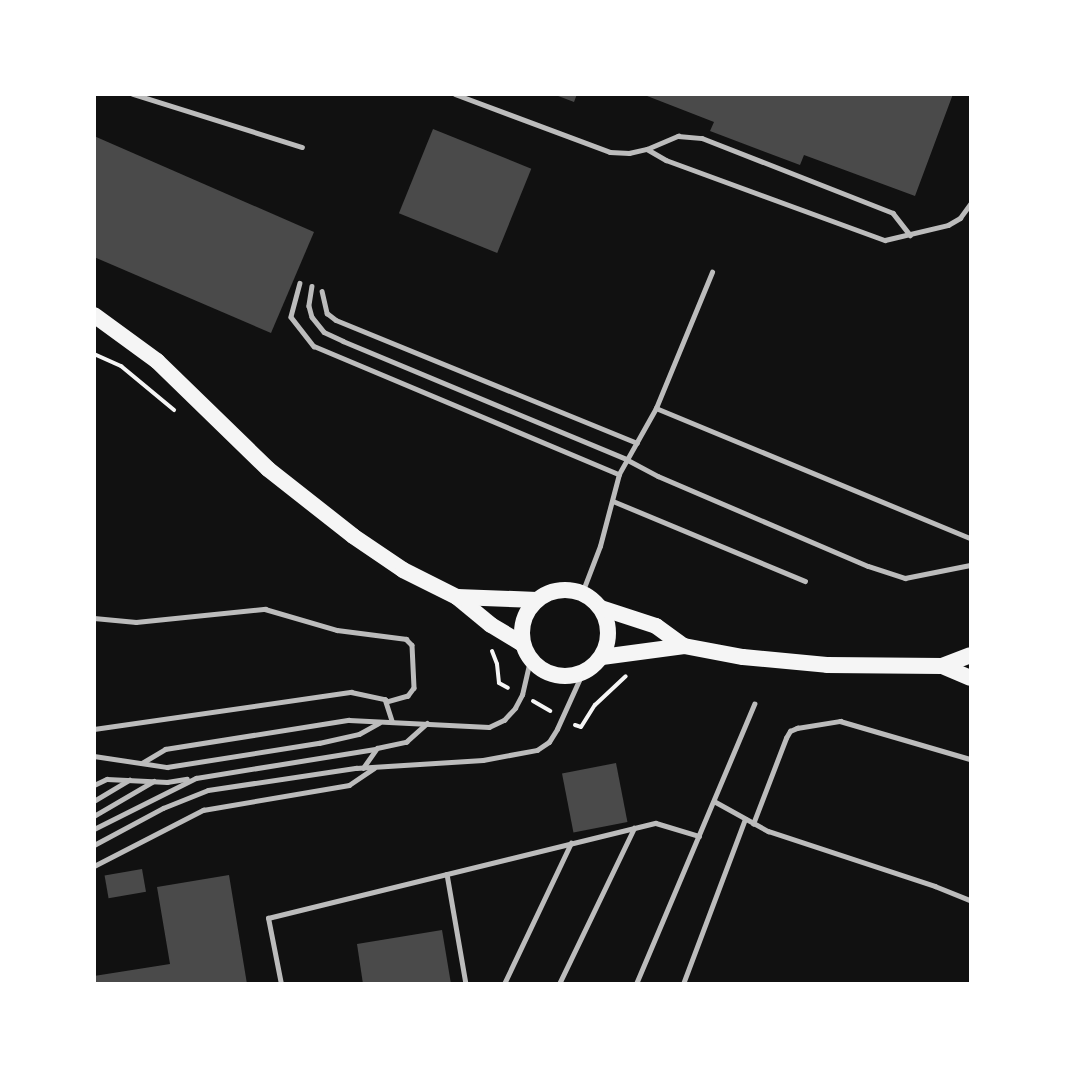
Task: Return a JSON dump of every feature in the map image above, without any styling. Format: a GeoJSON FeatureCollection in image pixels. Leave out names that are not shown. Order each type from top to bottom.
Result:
{"type":"FeatureCollection","features":[{"type":"Feature","properties":{"kind":"highway"},"geometry":{"type":"LineString","coordinates":[[94,315],[158,361],[268,469],[353,536],[403,570],[457,597],[527,652],[541,669],[554,675],[568,677],[582,674],[593,667],[602,657],[609,632],[601,608]]}},
{"type":"Feature","properties":{"kind":"highway"},"geometry":{"type":"LineString","coordinates":[[457,597],[537,600],[558,590],[582,593],[601,608],[656,626],[684,646]]}},
{"type":"Feature","properties":{"kind":"highway"},"geometry":{"type":"LineString","coordinates":[[527,652],[524,620],[537,600]]}},
{"type":"Feature","properties":{"kind":"highway"},"geometry":{"type":"LineString","coordinates":[[602,657],[684,646],[742,657],[792,663],[942,666],[970,678]]}},
{"type":"Feature","properties":{"kind":"highway"},"geometry":{"type":"LineString","coordinates":[[942,666],[970,655]]}},
{"type":"Feature","properties":{"kind":"lane"},"geometry":{"type":"LineString","coordinates":[[133,94],[302,147]]}},
{"type":"Feature","properties":{"kind":"lane"},"geometry":{"type":"LineString","coordinates":[[455,94],[610,152],[629,153],[647,149],[678,136],[702,138],[893,213],[910,235]]}},
{"type":"Feature","properties":{"kind":"lane"},"geometry":{"type":"LineString","coordinates":[[647,149],[666,160],[882,240],[948,225],[960,218],[970,204]]}},
{"type":"Feature","properties":{"kind":"lane"},"geometry":{"type":"LineString","coordinates":[[582,593],[600,546],[619,474],[656,408],[711,272]]}},
{"type":"Feature","properties":{"kind":"lane"},"geometry":{"type":"LineString","coordinates":[[300,282],[291,317],[314,346],[619,474]]}},
{"type":"Feature","properties":{"kind":"lane"},"geometry":{"type":"LineString","coordinates":[[312,286],[309,306],[317,325],[324,332],[626,459],[658,476],[896,576],[908,577],[970,565]]}},
{"type":"Feature","properties":{"kind":"lane"},"geometry":{"type":"LineString","coordinates":[[322,291],[327,313],[336,320],[637,443]]}},
{"type":"Feature","properties":{"kind":"lane"},"geometry":{"type":"LineString","coordinates":[[656,408],[970,538]]}},
{"type":"Feature","properties":{"kind":"lane"},"geometry":{"type":"LineString","coordinates":[[613,501],[805,581]]}},
{"type":"Feature","properties":{"kind":"lane"},"geometry":{"type":"LineString","coordinates":[[94,618],[136,622],[265,609],[337,630],[406,639],[412,645],[414,688],[408,696],[387,702]]}},
{"type":"Feature","properties":{"kind":"lane"},"geometry":{"type":"LineString","coordinates":[[142,763],[165,749],[349,720],[427,723],[469,728],[493,726],[510,715],[522,695],[527,652]]}},
{"type":"Feature","properties":{"kind":"lane"},"geometry":{"type":"LineString","coordinates":[[94,845],[163,808],[201,792],[363,768],[435,761],[483,760],[533,751],[549,742],[563,718],[582,674]]}},
{"type":"Feature","properties":{"kind":"lane"},"geometry":{"type":"LineString","coordinates":[[94,729],[351,692],[379,696],[387,702],[392,721]]}},
{"type":"Feature","properties":{"kind":"lane"},"geometry":{"type":"LineString","coordinates":[[636,984],[754,704]]}},
{"type":"Feature","properties":{"kind":"lane"},"geometry":{"type":"LineString","coordinates":[[96,756],[167,767],[300,746],[358,734],[381,721]]}},
{"type":"Feature","properties":{"kind":"lane"},"geometry":{"type":"LineString","coordinates":[[753,824],[786,738],[790,731],[797,728],[840,722],[970,759]]}},
{"type":"Feature","properties":{"kind":"lane"},"geometry":{"type":"LineString","coordinates":[[94,784],[104,780],[167,782],[375,749],[406,742],[427,723]]}},
{"type":"Feature","properties":{"kind":"lane"},"geometry":{"type":"LineString","coordinates":[[363,768],[375,749]]}},
{"type":"Feature","properties":{"kind":"lane"},"geometry":{"type":"LineString","coordinates":[[94,866],[203,810],[346,785],[357,781],[374,768]]}},
{"type":"Feature","properties":{"kind":"lane"},"geometry":{"type":"LineString","coordinates":[[94,829],[196,778]]}},
{"type":"Feature","properties":{"kind":"lane"},"geometry":{"type":"LineString","coordinates":[[94,801],[129,780]]}},
{"type":"Feature","properties":{"kind":"lane"},"geometry":{"type":"LineString","coordinates":[[94,816],[154,781]]}},
{"type":"Feature","properties":{"kind":"lane"},"geometry":{"type":"LineString","coordinates":[[714,801],[753,824],[970,900]]}},
{"type":"Feature","properties":{"kind":"lane"},"geometry":{"type":"LineString","coordinates":[[683,984],[745,819]]}},
{"type":"Feature","properties":{"kind":"lane"},"geometry":{"type":"LineString","coordinates":[[281,984],[268,918],[656,823],[699,836]]}},
{"type":"Feature","properties":{"kind":"lane"},"geometry":{"type":"LineString","coordinates":[[559,984],[634,828]]}},
{"type":"Feature","properties":{"kind":"lane"},"geometry":{"type":"LineString","coordinates":[[504,984],[571,843]]}},
{"type":"Feature","properties":{"kind":"lane"},"geometry":{"type":"LineString","coordinates":[[447,874],[466,984]]}},
{"type":"Feature","properties":{"kind":"path"},"geometry":{"type":"LineString","coordinates":[[504,686],[581,727],[607,691],[631,672]]}},
{"type":"Feature","properties":{"kind":"building"},"geometry":{"type":"Polygon","coordinates":[[[553,94],[577,94],[574,102],[553,94]]]}},
{"type":"Feature","properties":{"kind":"building"},"geometry":{"type":"Polygon","coordinates":[[[642,94],[953,94],[915,196],[804,155],[800,165],[710,131],[714,122],[642,94]]]}},
{"type":"Feature","properties":{"kind":"building"},"geometry":{"type":"Polygon","coordinates":[[[433,129],[531,169],[497,253],[399,213],[433,129]]]}},
{"type":"Feature","properties":{"kind":"building"},"geometry":{"type":"Polygon","coordinates":[[[94,136],[314,232],[271,333],[94,257],[94,136]]]}},
{"type":"Feature","properties":{"kind":"building"},"geometry":{"type":"Polygon","coordinates":[[[616,763],[627,822],[573,832],[562,773],[616,763]]]}},
{"type":"Feature","properties":{"kind":"building"},"geometry":{"type":"Polygon","coordinates":[[[142,869],[146,892],[109,898],[105,876],[142,869]]]}},
{"type":"Feature","properties":{"kind":"building"},"geometry":{"type":"Polygon","coordinates":[[[229,875],[247,984],[94,984],[94,976],[170,964],[157,887],[229,875]]]}},
{"type":"Feature","properties":{"kind":"building"},"geometry":{"type":"Polygon","coordinates":[[[442,930],[451,984],[363,984],[357,944],[442,930]]]}}]}
